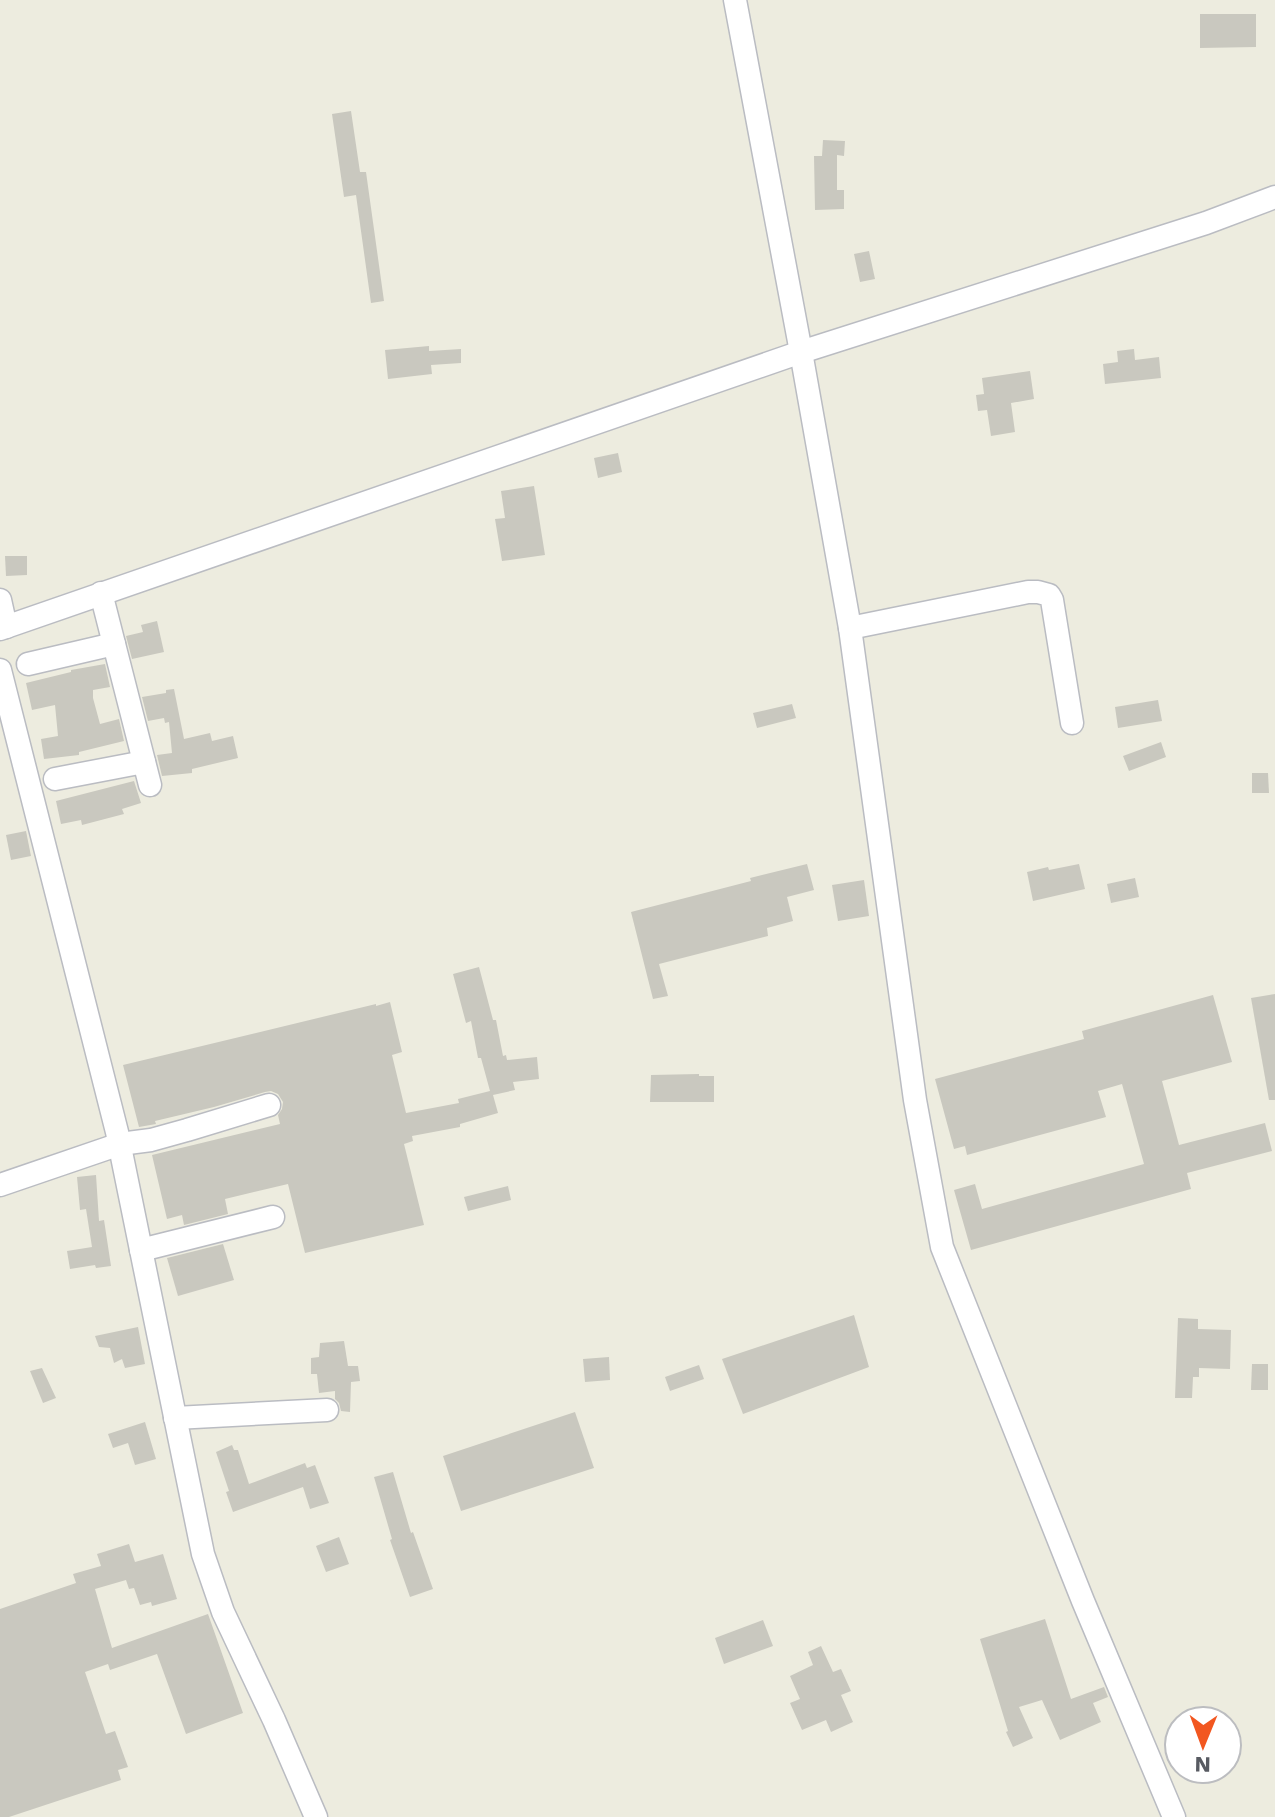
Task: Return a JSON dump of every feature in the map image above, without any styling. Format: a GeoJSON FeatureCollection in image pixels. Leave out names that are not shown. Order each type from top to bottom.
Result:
{"type":"FeatureCollection","features":[{"type":"Feature","properties":{"kind":"street"},"geometry":{"type":"LineString","coordinates":[[735,0],[850,628],[915,1100],[942,1247],[1083,1601],[1174,1817]]}},
{"type":"Feature","properties":{"kind":"street"},"geometry":{"type":"LineString","coordinates":[[0,600],[3,628],[801,352],[1206,223],[1275,197]]}},
{"type":"Feature","properties":{"kind":"street"},"geometry":{"type":"LineString","coordinates":[[850,628],[1028,592],[1049,595],[1072,723]]}},
{"type":"Feature","properties":{"kind":"street"},"geometry":{"type":"LineString","coordinates":[[101,593],[150,785]]}},
{"type":"Feature","properties":{"kind":"street"},"geometry":{"type":"LineString","coordinates":[[28,664],[114,644]]}},
{"type":"Feature","properties":{"kind":"street"},"geometry":{"type":"LineString","coordinates":[[0,670],[120,1144],[203,1554],[223,1612],[316,1817]]}},
{"type":"Feature","properties":{"kind":"street"},"geometry":{"type":"LineString","coordinates":[[55,779],[144,762]]}},
{"type":"Feature","properties":{"kind":"street"},"geometry":{"type":"LineString","coordinates":[[0,1185],[120,1144],[163,1137],[269,1105]]}},
{"type":"Feature","properties":{"kind":"street"},"geometry":{"type":"LineString","coordinates":[[141,1250],[273,1217]]}},
{"type":"Feature","properties":{"kind":"street"},"geometry":{"type":"LineString","coordinates":[[175,1418],[327,1410]]}},
{"type":"Feature","properties":{"kind":"building"},"geometry":{"type":"Polygon","coordinates":[[[1200,14],[1256,14],[1256,47],[1200,48],[1200,14]]]}},
{"type":"Feature","properties":{"kind":"building"},"geometry":{"type":"Polygon","coordinates":[[[351,111],[360,172],[366,172],[384,301],[371,303],[356,195],[344,197],[332,114],[351,111]]]}},
{"type":"Feature","properties":{"kind":"building"},"geometry":{"type":"Polygon","coordinates":[[[823,140],[845,141],[844,156],[837,155],[837,190],[844,190],[844,209],[815,210],[814,156],[822,156],[823,140]]]}},
{"type":"Feature","properties":{"kind":"building"},"geometry":{"type":"Polygon","coordinates":[[[869,251],[875,279],[860,282],[854,254],[869,251]]]}},
{"type":"Feature","properties":{"kind":"building"},"geometry":{"type":"Polygon","coordinates":[[[429,346],[429,351],[461,349],[461,363],[431,365],[432,374],[388,379],[385,350],[429,346]]]}},
{"type":"Feature","properties":{"kind":"building"},"geometry":{"type":"Polygon","coordinates":[[[1134,349],[1135,360],[1159,357],[1161,378],[1105,384],[1103,364],[1118,362],[1117,351],[1134,349]]]}},
{"type":"Feature","properties":{"kind":"building"},"geometry":{"type":"Polygon","coordinates":[[[1030,371],[1034,399],[1011,403],[1015,432],[991,436],[987,410],[978,411],[976,395],[984,394],[982,378],[1030,371]]]}},
{"type":"Feature","properties":{"kind":"building"},"geometry":{"type":"Polygon","coordinates":[[[618,453],[622,472],[598,478],[594,458],[618,453]]]}},
{"type":"Feature","properties":{"kind":"building"},"geometry":{"type":"Polygon","coordinates":[[[534,486],[545,555],[502,561],[495,519],[505,518],[501,491],[534,486]]]}},
{"type":"Feature","properties":{"kind":"building"},"geometry":{"type":"Polygon","coordinates":[[[5,556],[27,556],[27,575],[6,576],[5,556]]]}},
{"type":"Feature","properties":{"kind":"building"},"geometry":{"type":"Polygon","coordinates":[[[157,621],[164,652],[132,659],[126,636],[143,632],[141,625],[157,621]]]}},
{"type":"Feature","properties":{"kind":"building"},"geometry":{"type":"Polygon","coordinates":[[[105,664],[110,687],[93,690],[93,698],[100,724],[119,719],[124,741],[79,752],[79,755],[44,759],[41,739],[58,736],[55,705],[32,710],[26,683],[105,664]]]}},
{"type":"Feature","properties":{"kind":"building"},"geometry":{"type":"Polygon","coordinates":[[[174,689],[184,739],[210,733],[212,741],[233,736],[238,758],[192,769],[192,773],[162,776],[157,755],[172,753],[169,722],[165,723],[164,718],[148,721],[142,697],[174,689]]]}},
{"type":"Feature","properties":{"kind":"building"},"geometry":{"type":"Polygon","coordinates":[[[1158,700],[1162,721],[1118,728],[1115,707],[1158,700]]]}},
{"type":"Feature","properties":{"kind":"building"},"geometry":{"type":"Polygon","coordinates":[[[792,704],[796,718],[757,728],[753,713],[792,704]]]}},
{"type":"Feature","properties":{"kind":"building"},"geometry":{"type":"Polygon","coordinates":[[[1161,742],[1166,757],[1129,771],[1123,756],[1161,742]]]}},
{"type":"Feature","properties":{"kind":"building"},"geometry":{"type":"Polygon","coordinates":[[[1252,773],[1268,773],[1269,793],[1252,793],[1252,773]]]}},
{"type":"Feature","properties":{"kind":"building"},"geometry":{"type":"Polygon","coordinates":[[[134,781],[141,803],[122,809],[124,814],[82,825],[81,820],[61,824],[56,801],[134,781]]]}},
{"type":"Feature","properties":{"kind":"building"},"geometry":{"type":"Polygon","coordinates":[[[26,831],[31,856],[11,860],[6,835],[26,831]]]}},
{"type":"Feature","properties":{"kind":"building"},"geometry":{"type":"Polygon","coordinates":[[[807,864],[814,890],[787,897],[793,921],[767,928],[768,936],[659,964],[668,996],[653,999],[631,912],[807,864]]]}},
{"type":"Feature","properties":{"kind":"building"},"geometry":{"type":"Polygon","coordinates":[[[1079,864],[1085,889],[1033,901],[1027,872],[1079,864]]]}},
{"type":"Feature","properties":{"kind":"building"},"geometry":{"type":"Polygon","coordinates":[[[1135,878],[1139,897],[1111,903],[1107,884],[1135,878]]]}},
{"type":"Feature","properties":{"kind":"building"},"geometry":{"type":"Polygon","coordinates":[[[864,880],[869,916],[838,921],[832,885],[864,880]]]}},
{"type":"Feature","properties":{"kind":"building"},"geometry":{"type":"Polygon","coordinates":[[[479,967],[493,1020],[496,1020],[503,1056],[506,1055],[507,1060],[537,1057],[539,1079],[513,1082],[515,1090],[493,1095],[498,1113],[460,1124],[460,1127],[412,1136],[413,1141],[404,1144],[424,1225],[305,1253],[288,1184],[225,1199],[228,1214],[184,1225],[182,1215],[167,1219],[152,1155],[280,1124],[278,1115],[283,1102],[278,1094],[265,1092],[139,1127],[123,1065],[390,1002],[402,1052],[392,1055],[406,1113],[459,1103],[458,1099],[490,1091],[481,1058],[478,1058],[471,1021],[466,1023],[453,974],[479,967]]]}},
{"type":"Feature","properties":{"kind":"building"},"geometry":{"type":"Polygon","coordinates":[[[1275,994],[1275,1100],[1269,1100],[1251,998],[1275,994]]]}},
{"type":"Feature","properties":{"kind":"building"},"geometry":{"type":"Polygon","coordinates":[[[1213,995],[1232,1062],[1162,1081],[1179,1145],[1265,1123],[1272,1151],[1187,1173],[1191,1189],[971,1250],[954,1190],[975,1184],[982,1209],[1144,1164],[1122,1084],[1098,1091],[1106,1117],[967,1155],[965,1146],[954,1149],[935,1079],[1084,1039],[1082,1031],[1213,995]]]}},
{"type":"Feature","properties":{"kind":"building"},"geometry":{"type":"Polygon","coordinates":[[[651,1075],[714,1076],[714,1102],[650,1102],[651,1075]]]}},
{"type":"Feature","properties":{"kind":"building"},"geometry":{"type":"Polygon","coordinates":[[[96,1175],[99,1221],[104,1220],[111,1266],[70,1269],[67,1251],[92,1247],[86,1209],[80,1210],[77,1177],[96,1175]]]}},
{"type":"Feature","properties":{"kind":"building"},"geometry":{"type":"Polygon","coordinates":[[[508,1186],[511,1200],[468,1211],[464,1197],[508,1186]]]}},
{"type":"Feature","properties":{"kind":"building"},"geometry":{"type":"Polygon","coordinates":[[[223,1244],[234,1280],[178,1296],[167,1258],[223,1244]]]}},
{"type":"Feature","properties":{"kind":"building"},"geometry":{"type":"Polygon","coordinates":[[[854,1315],[869,1367],[743,1414],[722,1359],[854,1315]]]}},
{"type":"Feature","properties":{"kind":"building"},"geometry":{"type":"Polygon","coordinates":[[[1178,1318],[1198,1319],[1198,1329],[1231,1330],[1230,1369],[1199,1368],[1199,1377],[1193,1377],[1192,1398],[1175,1398],[1178,1318]]]}},
{"type":"Feature","properties":{"kind":"building"},"geometry":{"type":"Polygon","coordinates":[[[138,1327],[145,1364],[125,1368],[122,1359],[114,1363],[110,1348],[99,1347],[95,1336],[138,1327]]]}},
{"type":"Feature","properties":{"kind":"building"},"geometry":{"type":"Polygon","coordinates":[[[344,1341],[348,1366],[358,1366],[360,1381],[351,1382],[350,1412],[341,1411],[335,1391],[319,1393],[317,1374],[311,1374],[311,1358],[319,1357],[320,1343],[344,1341]]]}},
{"type":"Feature","properties":{"kind":"building"},"geometry":{"type":"Polygon","coordinates":[[[609,1357],[610,1380],[585,1382],[583,1359],[609,1357]]]}},
{"type":"Feature","properties":{"kind":"building"},"geometry":{"type":"Polygon","coordinates":[[[1252,1364],[1268,1364],[1268,1390],[1251,1390],[1252,1364]]]}},
{"type":"Feature","properties":{"kind":"building"},"geometry":{"type":"Polygon","coordinates":[[[699,1365],[704,1379],[670,1391],[665,1377],[699,1365]]]}},
{"type":"Feature","properties":{"kind":"building"},"geometry":{"type":"Polygon","coordinates":[[[42,1368],[56,1398],[43,1403],[30,1371],[42,1368]]]}},
{"type":"Feature","properties":{"kind":"building"},"geometry":{"type":"Polygon","coordinates":[[[575,1412],[594,1468],[461,1511],[443,1456],[575,1412]]]}},
{"type":"Feature","properties":{"kind":"building"},"geometry":{"type":"Polygon","coordinates":[[[145,1422],[156,1459],[135,1465],[128,1443],[113,1448],[108,1434],[145,1422]]]}},
{"type":"Feature","properties":{"kind":"building"},"geometry":{"type":"Polygon","coordinates":[[[232,1445],[234,1450],[238,1450],[249,1484],[305,1463],[307,1468],[315,1465],[329,1503],[310,1509],[303,1487],[233,1512],[216,1452],[232,1445]]]}},
{"type":"Feature","properties":{"kind":"building"},"geometry":{"type":"Polygon","coordinates":[[[393,1472],[411,1533],[433,1589],[410,1597],[390,1540],[374,1477],[393,1472]]]}},
{"type":"Feature","properties":{"kind":"building"},"geometry":{"type":"Polygon","coordinates":[[[339,1537],[349,1564],[326,1572],[316,1546],[339,1537]]]}},
{"type":"Feature","properties":{"kind":"building"},"geometry":{"type":"Polygon","coordinates":[[[129,1544],[135,1562],[163,1554],[177,1599],[152,1606],[151,1602],[140,1605],[134,1588],[129,1589],[126,1580],[95,1589],[112,1648],[208,1614],[243,1713],[186,1734],[157,1654],[110,1670],[108,1664],[85,1672],[106,1734],[115,1731],[128,1767],[118,1770],[121,1780],[9,1817],[0,1817],[0,1609],[76,1583],[73,1574],[101,1566],[97,1554],[129,1544]]]}},
{"type":"Feature","properties":{"kind":"building"},"geometry":{"type":"Polygon","coordinates":[[[1045,1619],[1071,1699],[1104,1687],[1108,1697],[1093,1703],[1101,1722],[1060,1740],[1042,1700],[1019,1707],[1033,1738],[1013,1747],[980,1639],[1045,1619]]]}},
{"type":"Feature","properties":{"kind":"building"},"geometry":{"type":"Polygon","coordinates":[[[763,1620],[773,1646],[724,1664],[715,1638],[763,1620]]]}},
{"type":"Feature","properties":{"kind":"building"},"geometry":{"type":"Polygon","coordinates":[[[821,1646],[833,1672],[841,1669],[851,1691],[841,1695],[853,1722],[831,1732],[826,1720],[802,1730],[790,1703],[800,1699],[790,1676],[813,1665],[808,1652],[821,1646]]]}}]}
